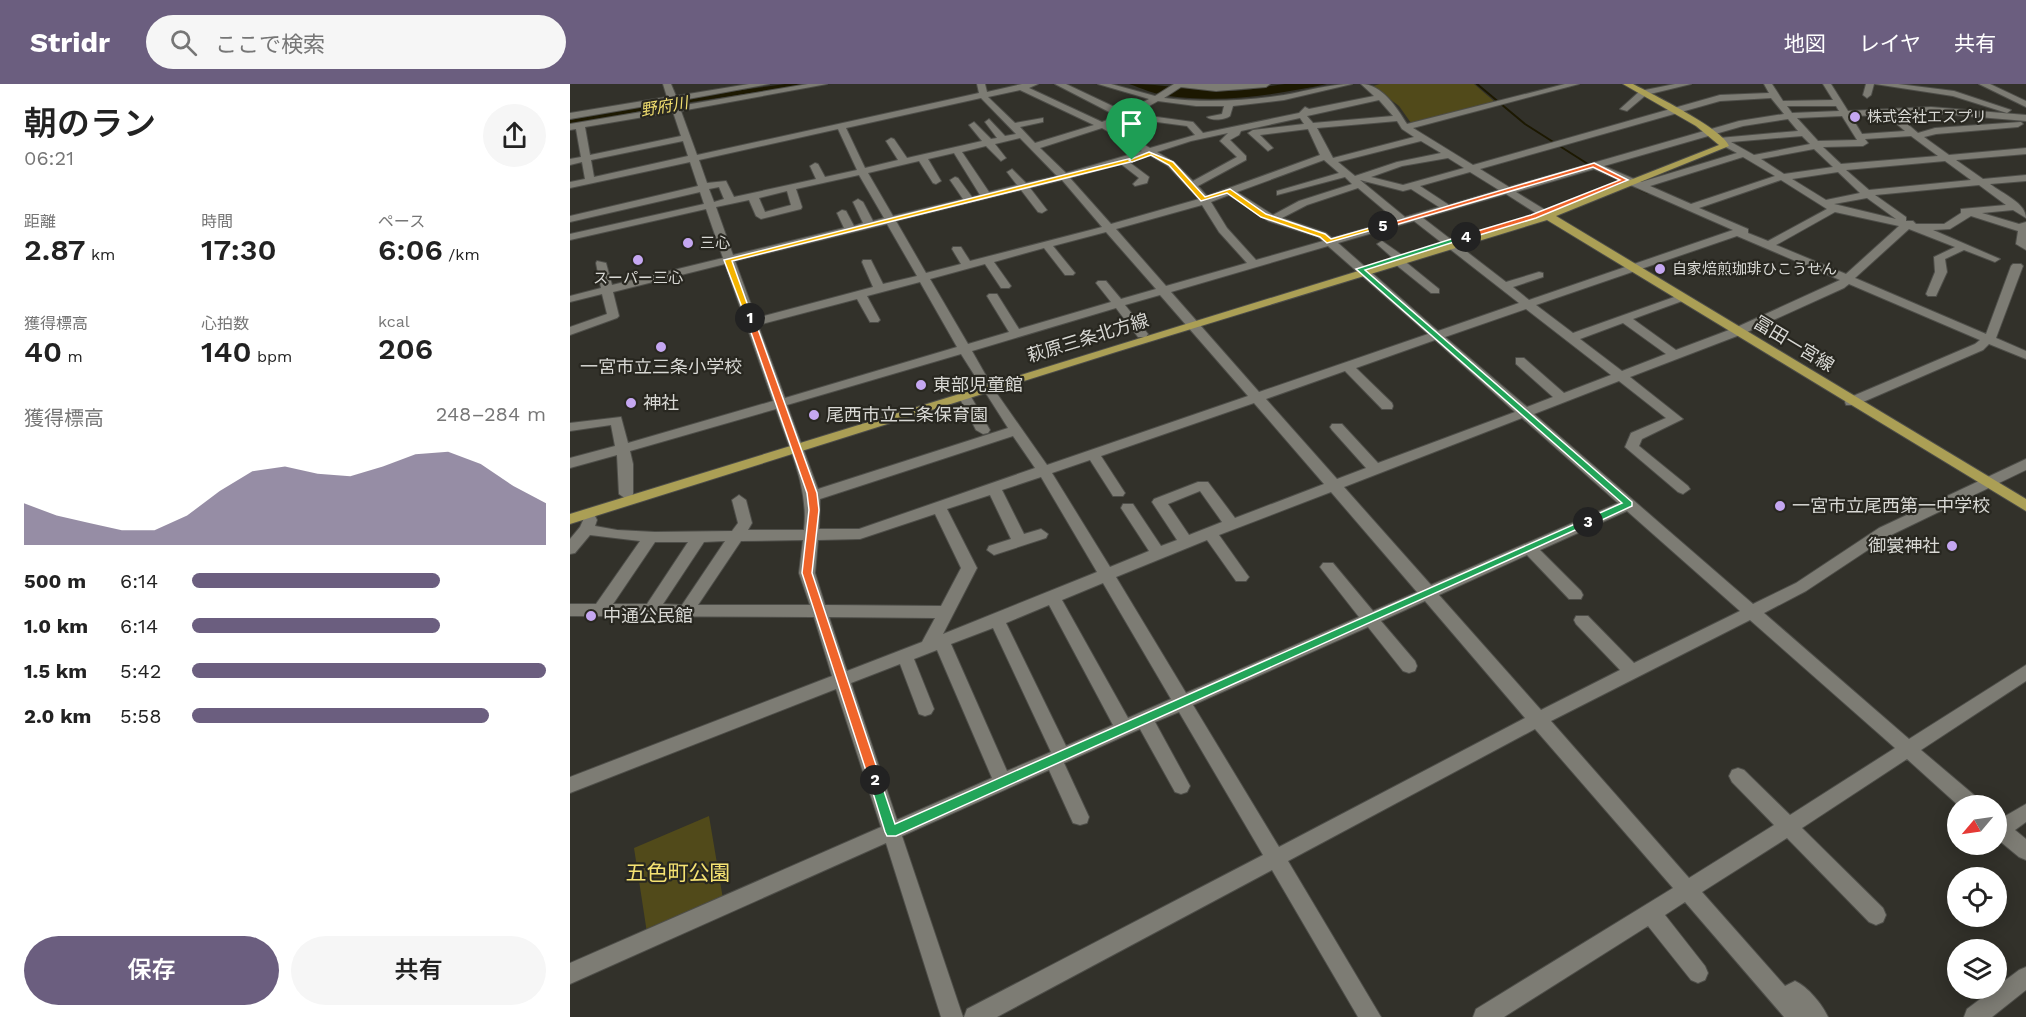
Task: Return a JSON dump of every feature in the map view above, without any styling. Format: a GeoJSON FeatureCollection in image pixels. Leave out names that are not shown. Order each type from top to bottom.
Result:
{"type":"FeatureCollection","features":[{"type":"Feature","properties":{"kind":"main road"},"geometry":{"type":"LineString","coordinates":[[1627,84],[1699,124],[1722,141]]}},
{"type":"Feature","properties":{"kind":"main road","name":"萩原三条北方線"},"geometry":{"type":"LineString","coordinates":[[570,512],[964,395],[986,385],[1545,214],[1632,183],[1724,146],[1722,141]]}},
{"type":"Feature","properties":{"kind":"main road","name":"冨田一宮線"},"geometry":{"type":"LineString","coordinates":[[1545,214],[1851,402],[2026,506]]}},
{"type":"Feature","properties":{"kind":"main road","name":"萩原三条北方線"},"geometry":{"type":"LineString","coordinates":[[570,519],[1143,334],[1192,323]]}},
{"type":"Feature","properties":{"kind":"street"},"geometry":{"type":"LineString","coordinates":[[667,84],[813,496],[812,534],[807,573],[952,1017]]}},
{"type":"Feature","properties":{"kind":"street"},"geometry":{"type":"LineString","coordinates":[[570,117],[765,84]]}},
{"type":"Feature","properties":{"kind":"street"},"geometry":{"type":"LineString","coordinates":[[590,181],[586,159],[575,126],[823,84]]}},
{"type":"Feature","properties":{"kind":"street"},"geometry":{"type":"LineString","coordinates":[[981,84],[984,97],[997,105],[1014,126],[1064,177],[1798,1017]]}},
{"type":"Feature","properties":{"kind":"street"},"geometry":{"type":"LineString","coordinates":[[570,185],[693,159],[768,148],[841,127],[984,97],[1034,84]]}},
{"type":"Feature","properties":{"kind":"street"},"geometry":{"type":"LineString","coordinates":[[1102,84],[1157,99],[1229,105],[1263,103],[1347,84]]}},
{"type":"Feature","properties":{"kind":"street"},"geometry":{"type":"LineString","coordinates":[[1035,146],[1099,128],[1157,99],[1179,84],[1215,88],[1265,84]]}},
{"type":"Feature","properties":{"kind":"street"},"geometry":{"type":"LineString","coordinates":[[1268,148],[1253,134],[1311,126],[1403,123],[1575,84]]}},
{"type":"Feature","properties":{"kind":"street"},"geometry":{"type":"LineString","coordinates":[[1624,109],[1644,93],[1687,84]]}},
{"type":"Feature","properties":{"kind":"street"},"geometry":{"type":"LineString","coordinates":[[1768,84],[1773,95],[1806,133],[1882,207],[1911,225],[1963,247],[2021,267],[1990,337],[1979,347],[1851,402]]}},
{"type":"Feature","properties":{"kind":"street"},"geometry":{"type":"LineString","coordinates":[[1688,208],[1782,177],[1841,168],[1849,155],[1863,142],[1836,103],[1827,84]]}},
{"type":"Feature","properties":{"kind":"street"},"geometry":{"type":"LineString","coordinates":[[1867,95],[1870,84]]}},
{"type":"Feature","properties":{"kind":"street"},"geometry":{"type":"LineString","coordinates":[[1879,84],[1964,92],[1986,85],[2023,102]]}},
{"type":"Feature","properties":{"kind":"street"},"geometry":{"type":"LineString","coordinates":[[1945,84],[1990,101],[2025,120]]}},
{"type":"Feature","properties":{"kind":"street"},"geometry":{"type":"LineString","coordinates":[[2006,96],[2012,84]]}},
{"type":"Feature","properties":{"kind":"street"},"geometry":{"type":"LineString","coordinates":[[1369,85],[1391,105],[1403,123],[1421,138],[1545,214]]}},
{"type":"Feature","properties":{"kind":"street"},"geometry":{"type":"LineString","coordinates":[[1041,96],[1062,86],[1126,115],[1190,124],[1201,136]]}},
{"type":"Feature","properties":{"kind":"street"},"geometry":{"type":"LineString","coordinates":[[1021,87],[1071,110],[1099,128],[1171,164],[1204,200],[1223,230],[1254,264]]}},
{"type":"Feature","properties":{"kind":"street"},"geometry":{"type":"LineString","coordinates":[[1327,89],[1338,96],[1348,96],[1352,106]]}},
{"type":"Feature","properties":{"kind":"street"},"geometry":{"type":"LineString","coordinates":[[1281,193],[1355,179],[1387,186],[1413,186],[1720,98],[1740,94],[1773,95]]}},
{"type":"Feature","properties":{"kind":"street"},"geometry":{"type":"LineString","coordinates":[[1292,97],[1317,134],[1328,158],[1409,219],[1449,244],[1676,419],[1636,436],[1632,447],[1683,489]]}},
{"type":"Feature","properties":{"kind":"street"},"geometry":{"type":"LineString","coordinates":[[570,299],[1025,188],[1124,162],[1201,136],[1352,106],[1381,97]]}},
{"type":"Feature","properties":{"kind":"street"},"geometry":{"type":"LineString","coordinates":[[570,463],[1710,131],[1759,120],[1792,116],[1931,110],[1990,101]]}},
{"type":"Feature","properties":{"kind":"street"},"geometry":{"type":"LineString","coordinates":[[1263,103],[1275,120]]}},
{"type":"Feature","properties":{"kind":"street"},"geometry":{"type":"LineString","coordinates":[[1780,104],[1836,103]]}},
{"type":"Feature","properties":{"kind":"street"},"geometry":{"type":"LineString","coordinates":[[1189,112],[1202,104]]}},
{"type":"Feature","properties":{"kind":"street"},"geometry":{"type":"LineString","coordinates":[[1211,117],[1226,116],[1229,105]]}},
{"type":"Feature","properties":{"kind":"street"},"geometry":{"type":"LineString","coordinates":[[1352,106],[1391,105]]}},
{"type":"Feature","properties":{"kind":"street"},"geometry":{"type":"LineString","coordinates":[[1058,115],[1071,110]]}},
{"type":"Feature","properties":{"kind":"street"},"geometry":{"type":"LineString","coordinates":[[1931,110],[2025,120]]}},
{"type":"Feature","properties":{"kind":"street"},"geometry":{"type":"LineString","coordinates":[[1888,112],[1915,134],[2018,206],[2024,228],[2021,243],[2026,247]]}},
{"type":"Feature","properties":{"kind":"street"},"geometry":{"type":"LineString","coordinates":[[1699,124],[1746,113]]}},
{"type":"Feature","properties":{"kind":"street"},"geometry":{"type":"LineString","coordinates":[[1014,126],[1040,120]]}},
{"type":"Feature","properties":{"kind":"street"},"geometry":{"type":"LineString","coordinates":[[1860,137],[1915,134],[2025,120]]}},
{"type":"Feature","properties":{"kind":"street"},"geometry":{"type":"LineString","coordinates":[[989,122],[1003,140]]}},
{"type":"Feature","properties":{"kind":"street"},"geometry":{"type":"LineString","coordinates":[[974,125],[1001,158]]}},
{"type":"Feature","properties":{"kind":"street"},"geometry":{"type":"LineString","coordinates":[[841,127],[862,172],[892,220],[964,348],[986,385],[1045,472],[1370,1017]]}},
{"type":"Feature","properties":{"kind":"street"},"geometry":{"type":"LineString","coordinates":[[1191,186],[1243,158],[1225,141],[1236,133],[1236,128]]}},
{"type":"Feature","properties":{"kind":"street"},"geometry":{"type":"LineString","coordinates":[[1070,129],[1080,135]]}},
{"type":"Feature","properties":{"kind":"street"},"geometry":{"type":"LineString","coordinates":[[1722,141],[1806,133]]}},
{"type":"Feature","properties":{"kind":"street"},"geometry":{"type":"LineString","coordinates":[[959,154],[988,143],[1023,135]]}},
{"type":"Feature","properties":{"kind":"street"},"geometry":{"type":"LineString","coordinates":[[570,162],[686,138]]}},
{"type":"Feature","properties":{"kind":"street"},"geometry":{"type":"LineString","coordinates":[[752,323],[1108,228],[1204,200],[1328,158],[1421,138]]}},
{"type":"Feature","properties":{"kind":"street"},"geometry":{"type":"LineString","coordinates":[[891,141],[904,162]]}},
{"type":"Feature","properties":{"kind":"street"},"geometry":{"type":"LineString","coordinates":[[1722,141],[1834,209],[1911,225],[1946,227],[1967,214],[1965,211]]}},
{"type":"Feature","properties":{"kind":"street"},"geometry":{"type":"LineString","coordinates":[[1632,183],[1749,156],[1818,144],[1849,155],[1949,157],[2026,151]]}},
{"type":"Feature","properties":{"kind":"street"},"geometry":{"type":"LineString","coordinates":[[959,154],[987,197]]}},
{"type":"Feature","properties":{"kind":"street"},"geometry":{"type":"LineString","coordinates":[[570,237],[922,158],[981,154]]}},
{"type":"Feature","properties":{"kind":"street"},"geometry":{"type":"LineString","coordinates":[[1272,219],[1355,179],[1407,162],[1448,155]]}},
{"type":"Feature","properties":{"kind":"street"},"geometry":{"type":"LineString","coordinates":[[922,158],[936,181]]}},
{"type":"Feature","properties":{"kind":"street"},"geometry":{"type":"LineString","coordinates":[[1124,162],[1144,177],[1144,181],[1138,184]]}},
{"type":"Feature","properties":{"kind":"street"},"geometry":{"type":"LineString","coordinates":[[815,166],[822,181]]}},
{"type":"Feature","properties":{"kind":"street"},"geometry":{"type":"LineString","coordinates":[[1592,166],[1850,278]]}},
{"type":"Feature","properties":{"kind":"street"},"geometry":{"type":"LineString","coordinates":[[1012,172],[1042,210]]}},
{"type":"Feature","properties":{"kind":"street"},"geometry":{"type":"LineString","coordinates":[[1824,203],[1867,194],[2026,178]]}},
{"type":"Feature","properties":{"kind":"street"},"geometry":{"type":"LineString","coordinates":[[955,180],[970,201]]}},
{"type":"Feature","properties":{"kind":"street"},"geometry":{"type":"LineString","coordinates":[[570,219],[723,183],[730,201]]}},
{"type":"Feature","properties":{"kind":"street"},"geometry":{"type":"LineString","coordinates":[[1413,186],[1447,208]]}},
{"type":"Feature","properties":{"kind":"street"},"geometry":{"type":"LineString","coordinates":[[753,196],[761,216],[797,207],[791,188]]}},
{"type":"Feature","properties":{"kind":"street"},"geometry":{"type":"LineString","coordinates":[[1228,190],[1272,219],[1322,235],[1961,795]]}},
{"type":"Feature","properties":{"kind":"street"},"geometry":{"type":"LineString","coordinates":[[858,202],[870,226]]}},
{"type":"Feature","properties":{"kind":"street"},"geometry":{"type":"LineString","coordinates":[[570,785],[997,620],[1210,533],[1736,332],[1826,294],[1850,278],[1911,225],[1965,211],[2018,206]]}},
{"type":"Feature","properties":{"kind":"street"},"geometry":{"type":"LineString","coordinates":[[622,207],[625,225]]}},
{"type":"Feature","properties":{"kind":"street"},"geometry":{"type":"LineString","coordinates":[[1772,243],[1834,209]]}},
{"type":"Feature","properties":{"kind":"street"},"geometry":{"type":"LineString","coordinates":[[1965,211],[2024,228]]}},
{"type":"Feature","properties":{"kind":"street"},"geometry":{"type":"LineString","coordinates":[[842,213],[851,231]]}},
{"type":"Feature","properties":{"kind":"street"},"geometry":{"type":"LineString","coordinates":[[1946,227],[1968,245],[1995,259]]}},
{"type":"Feature","properties":{"kind":"street"},"geometry":{"type":"LineString","coordinates":[[587,529],[617,535],[651,537],[860,534],[1258,399],[1737,232],[2026,352]]}},
{"type":"Feature","properties":{"kind":"street"},"geometry":{"type":"LineString","coordinates":[[1046,244],[1069,273]]}},
{"type":"Feature","properties":{"kind":"street"},"geometry":{"type":"LineString","coordinates":[[1382,244],[1435,291]]}},
{"type":"Feature","properties":{"kind":"street"},"geometry":{"type":"LineString","coordinates":[[1932,294],[1941,272],[1939,257],[1963,247]]}},
{"type":"Feature","properties":{"kind":"street"},"geometry":{"type":"LineString","coordinates":[[957,249],[967,265]]}},
{"type":"Feature","properties":{"kind":"street"},"geometry":{"type":"LineString","coordinates":[[987,260],[1005,286]]}},
{"type":"Feature","properties":{"kind":"street"},"geometry":{"type":"LineString","coordinates":[[867,262],[880,289]]}},
{"type":"Feature","properties":{"kind":"street"},"geometry":{"type":"LineString","coordinates":[[570,331],[613,316],[601,263]]}},
{"type":"Feature","properties":{"kind":"street"},"geometry":{"type":"LineString","coordinates":[[1504,286],[1539,275]]}},
{"type":"Feature","properties":{"kind":"street"},"geometry":{"type":"LineString","coordinates":[[1102,283],[1143,334]]}},
{"type":"Feature","properties":{"kind":"street"},"geometry":{"type":"LineString","coordinates":[[860,294],[874,320]]}},
{"type":"Feature","properties":{"kind":"street"},"geometry":{"type":"LineString","coordinates":[[993,296],[1016,333]]}},
{"type":"Feature","properties":{"kind":"street"},"geometry":{"type":"LineString","coordinates":[[1571,338],[1681,298]]}},
{"type":"Feature","properties":{"kind":"street"},"geometry":{"type":"LineString","coordinates":[[1624,319],[1675,355]]}},
{"type":"Feature","properties":{"kind":"street"},"geometry":{"type":"LineString","coordinates":[[1520,361],[1562,399]]}},
{"type":"Feature","properties":{"kind":"street"},"geometry":{"type":"LineString","coordinates":[[1348,368],[1387,406]]}},
{"type":"Feature","properties":{"kind":"street"},"geometry":{"type":"LineString","coordinates":[[964,395],[983,430]]}},
{"type":"Feature","properties":{"kind":"street"},"geometry":{"type":"LineString","coordinates":[[570,428],[616,420],[623,449],[626,494]]}},
{"type":"Feature","properties":{"kind":"street"},"geometry":{"type":"LineString","coordinates":[[1337,427],[1376,470]]}},
{"type":"Feature","properties":{"kind":"street"},"geometry":{"type":"LineString","coordinates":[[813,496],[1016,430]]}},
{"type":"Feature","properties":{"kind":"street"},"geometry":{"type":"LineString","coordinates":[[1094,455],[1118,493]]}},
{"type":"Feature","properties":{"kind":"street"},"geometry":{"type":"LineString","coordinates":[[975,1017],[1539,719],[1801,587],[1884,532],[2026,464]]}},
{"type":"Feature","properties":{"kind":"street"},"geometry":{"type":"LineString","coordinates":[[1186,543],[1159,502],[1203,485],[1232,525]]}},
{"type":"Feature","properties":{"kind":"street"},"geometry":{"type":"LineString","coordinates":[[994,489],[1020,541]]}},
{"type":"Feature","properties":{"kind":"street"},"geometry":{"type":"LineString","coordinates":[[687,609],[734,536],[745,523],[739,500]]}},
{"type":"Feature","properties":{"kind":"street"},"geometry":{"type":"LineString","coordinates":[[570,974],[1629,504]]}},
{"type":"Feature","properties":{"kind":"street"},"geometry":{"type":"LineString","coordinates":[[939,507],[969,568],[945,612],[935,644],[1003,782]]}},
{"type":"Feature","properties":{"kind":"street"},"geometry":{"type":"LineString","coordinates":[[1128,508],[1158,554]]}},
{"type":"Feature","properties":{"kind":"street"},"geometry":{"type":"LineString","coordinates":[[570,549],[587,529],[590,513]]}},
{"type":"Feature","properties":{"kind":"street"},"geometry":{"type":"LineString","coordinates":[[1210,533],[1241,577]]}},
{"type":"Feature","properties":{"kind":"street"},"geometry":{"type":"LineString","coordinates":[[994,550],[1041,534]]}},
{"type":"Feature","properties":{"kind":"street"},"geometry":{"type":"LineString","coordinates":[[652,609],[700,536]]}},
{"type":"Feature","properties":{"kind":"street"},"geometry":{"type":"LineString","coordinates":[[601,609],[651,537]]}},
{"type":"Feature","properties":{"kind":"street"},"geometry":{"type":"LineString","coordinates":[[1529,548],[1575,595]]}},
{"type":"Feature","properties":{"kind":"street"},"geometry":{"type":"LineString","coordinates":[[1328,567],[1368,619],[1409,666]]}},
{"type":"Feature","properties":{"kind":"street"},"geometry":{"type":"LineString","coordinates":[[1053,597],[1124,728]]}},
{"type":"Feature","properties":{"kind":"street"},"geometry":{"type":"LineString","coordinates":[[570,610],[819,609],[945,612]]}},
{"type":"Feature","properties":{"kind":"street"},"geometry":{"type":"LineString","coordinates":[[997,620],[1058,758],[1080,818]]}},
{"type":"Feature","properties":{"kind":"street"},"geometry":{"type":"LineString","coordinates":[[1582,620],[1633,673]]}},
{"type":"Feature","properties":{"kind":"street"},"geometry":{"type":"LineString","coordinates":[[905,656],[925,709]]}},
{"type":"Feature","properties":{"kind":"street"},"geometry":{"type":"LineString","coordinates":[[1484,1017],[1788,827],[2026,672]]}},
{"type":"Feature","properties":{"kind":"street"},"geometry":{"type":"LineString","coordinates":[[1144,719],[1181,786]]}},
{"type":"Feature","properties":{"kind":"street"},"geometry":{"type":"LineString","coordinates":[[1738,776],[1876,915]]}},
{"type":"Feature","properties":{"kind":"street"},"geometry":{"type":"LineString","coordinates":[[2007,823],[2026,812]]}},
{"type":"Feature","properties":{"kind":"street"},"geometry":{"type":"LineString","coordinates":[[2007,834],[2026,851]]}},
{"type":"Feature","properties":{"kind":"street"},"geometry":{"type":"LineString","coordinates":[[1650,913],[1698,973]]}},
{"type":"Feature","properties":{"kind":"street"},"geometry":{"type":"LineString","coordinates":[[1975,1017],[2026,977]]}},
{"type":"Feature","properties":{"kind":"street"},"geometry":{"type":"LineString","coordinates":[[1784,1000],[1795,992],[1817,1017]]}},
{"type":"Feature","properties":{"kind":"green space"},"geometry":{"type":"Polygon","coordinates":[[[1380,84],[1474,84],[1495,102],[1411,123],[1399,106],[1373,86],[1380,84]]]}},
{"type":"Feature","properties":{"kind":"green space","name":"五色町公園"},"geometry":{"type":"Polygon","coordinates":[[[709,816],[723,899],[647,933],[634,848],[709,816]]]}},
{"type":"Feature","properties":{"kind":"water","name":"野府川"},"geometry":{"type":"Polygon","coordinates":[[[785,84],[810,84],[671,105],[570,125],[570,120],[670,100],[785,84]]]}},
{"type":"Feature","properties":{"kind":"water"},"geometry":{"type":"Polygon","coordinates":[[[1129,84],[1230,91],[1285,84],[1327,84],[1288,92],[1209,99],[1164,95],[1129,84]]]}},
{"type":"Feature","properties":{"kind":"waterway"},"geometry":{"type":"LineString","coordinates":[[1477,84],[1525,124],[1591,166]]}},
{"type":"Feature","properties":{"kind":"waterway"},"geometry":{"type":"LineString","coordinates":[[1637,188],[1648,193]]}},
{"type":"Feature","properties":{"kind":"place","name":"株式会社エスプリ"},"geometry":{"type":"Point","coordinates":[1855,117]}},
{"type":"Feature","properties":{"kind":"place","name":"三心"},"geometry":{"type":"Point","coordinates":[688,243]}},
{"type":"Feature","properties":{"kind":"place","name":"スーパー三心"},"geometry":{"type":"Point","coordinates":[638,260]}},
{"type":"Feature","properties":{"kind":"place","name":"自家焙煎珈琲ひこうせん"},"geometry":{"type":"Point","coordinates":[1660,269]}},
{"type":"Feature","properties":{"kind":"place","name":"一宮市立三条小学校"},"geometry":{"type":"Point","coordinates":[661,347]}},
{"type":"Feature","properties":{"kind":"place","name":"東部児童館"},"geometry":{"type":"Point","coordinates":[921,385]}},
{"type":"Feature","properties":{"kind":"place","name":"神社"},"geometry":{"type":"Point","coordinates":[631,403]}},
{"type":"Feature","properties":{"kind":"place","name":"尾西市立三条保育園"},"geometry":{"type":"Point","coordinates":[814,415]}},
{"type":"Feature","properties":{"kind":"place","name":"一宮市立尾西第一中学校"},"geometry":{"type":"Point","coordinates":[1780,506]}},
{"type":"Feature","properties":{"kind":"place","name":"御裳神社"},"geometry":{"type":"Point","coordinates":[1952,546]}},
{"type":"Feature","properties":{"kind":"place","name":"中通公民館"},"geometry":{"type":"Point","coordinates":[591,616]}},
{"type":"Feature","properties":{"kind":"route"},"geometry":{"type":"LineString","coordinates":[[1151,153],[1171,164],[1204,200],[1228,190],[1264,215],[1322,235],[1329,242],[1594,165],[1625,180],[1533,217],[1360,269],[1629,504],[892,832],[807,573],[814,510],[812,493],[728,260],[1132,160],[1151,153]]}}]}
